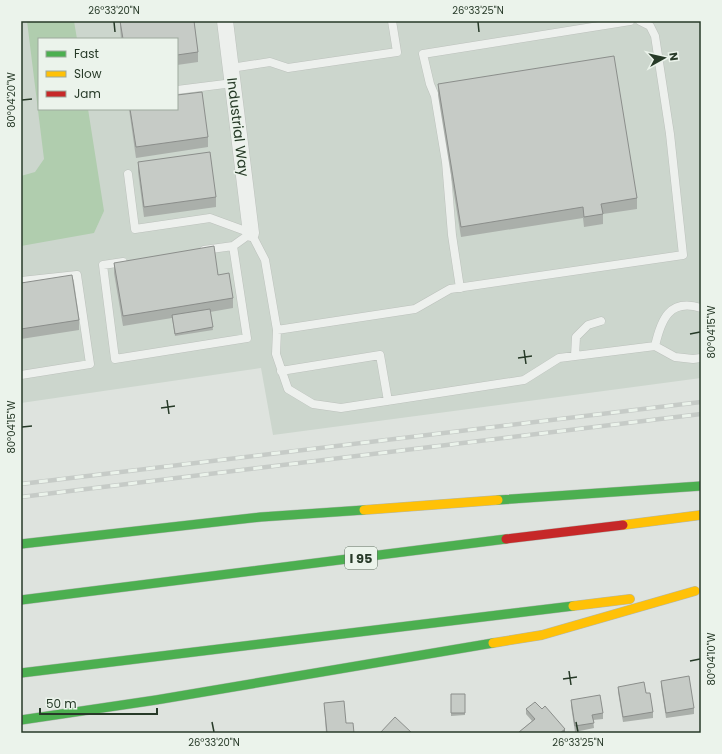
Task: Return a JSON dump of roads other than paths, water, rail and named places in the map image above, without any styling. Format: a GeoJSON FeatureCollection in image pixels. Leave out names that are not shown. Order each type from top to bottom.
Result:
{"type":"FeatureCollection","features":[{"type":"Feature","properties":{"kind":"highway"},"geometry":{"type":"LineString","coordinates":[[21,544],[261,517],[701,486]]}},
{"type":"Feature","properties":{"kind":"highway","name":"I 95"},"geometry":{"type":"LineString","coordinates":[[21,600],[701,515]]}},
{"type":"Feature","properties":{"kind":"highway"},"geometry":{"type":"LineString","coordinates":[[21,673],[698,590]]}},
{"type":"Feature","properties":{"kind":"highway"},"geometry":{"type":"LineString","coordinates":[[21,720],[156,700],[542,635],[698,590]]}},
{"type":"Feature","properties":{"kind":"street","name":"Industrial Way"},"geometry":{"type":"LineString","coordinates":[[225,21],[251,233]]}},
{"type":"Feature","properties":{"kind":"lane"},"geometry":{"type":"LineString","coordinates":[[178,90],[232,76],[270,62],[288,68],[397,52],[392,21]]}},
{"type":"Feature","properties":{"kind":"lane"},"geometry":{"type":"LineString","coordinates":[[460,288],[452,235],[446,162],[435,96],[430,84],[423,54],[630,21]]}},
{"type":"Feature","properties":{"kind":"lane"},"geometry":{"type":"LineString","coordinates":[[277,330],[415,309],[450,289],[683,255],[670,134],[655,36],[650,26],[640,21]]}},
{"type":"Feature","properties":{"kind":"lane"},"geometry":{"type":"LineString","coordinates":[[128,174],[135,228],[210,218],[251,233],[265,260],[277,330],[276,354],[281,371],[288,388],[313,404],[341,408],[524,380],[559,358],[655,346],[675,358],[701,358]]}},
{"type":"Feature","properties":{"kind":"lane"},"geometry":{"type":"LineString","coordinates":[[194,251],[232,246],[251,233]]}},
{"type":"Feature","properties":{"kind":"lane"},"geometry":{"type":"LineString","coordinates":[[134,260],[103,265],[115,359],[247,338],[232,246]]}},
{"type":"Feature","properties":{"kind":"lane"},"geometry":{"type":"LineString","coordinates":[[21,281],[77,275],[90,364],[21,375]]}},
{"type":"Feature","properties":{"kind":"lane"},"geometry":{"type":"LineString","coordinates":[[655,346],[661,322],[671,309],[689,304],[701,308]]}},
{"type":"Feature","properties":{"kind":"lane"},"geometry":{"type":"LineString","coordinates":[[575,356],[576,337],[588,325],[601,321]]}},
{"type":"Feature","properties":{"kind":"lane"},"geometry":{"type":"LineString","coordinates":[[281,371],[380,355],[388,401]]}},
{"type":"Feature","properties":{"kind":"railway"},"geometry":{"type":"LineString","coordinates":[[21,484],[701,402]]}},
{"type":"Feature","properties":{"kind":"railway"},"geometry":{"type":"LineString","coordinates":[[21,497],[701,414]]}}]}
